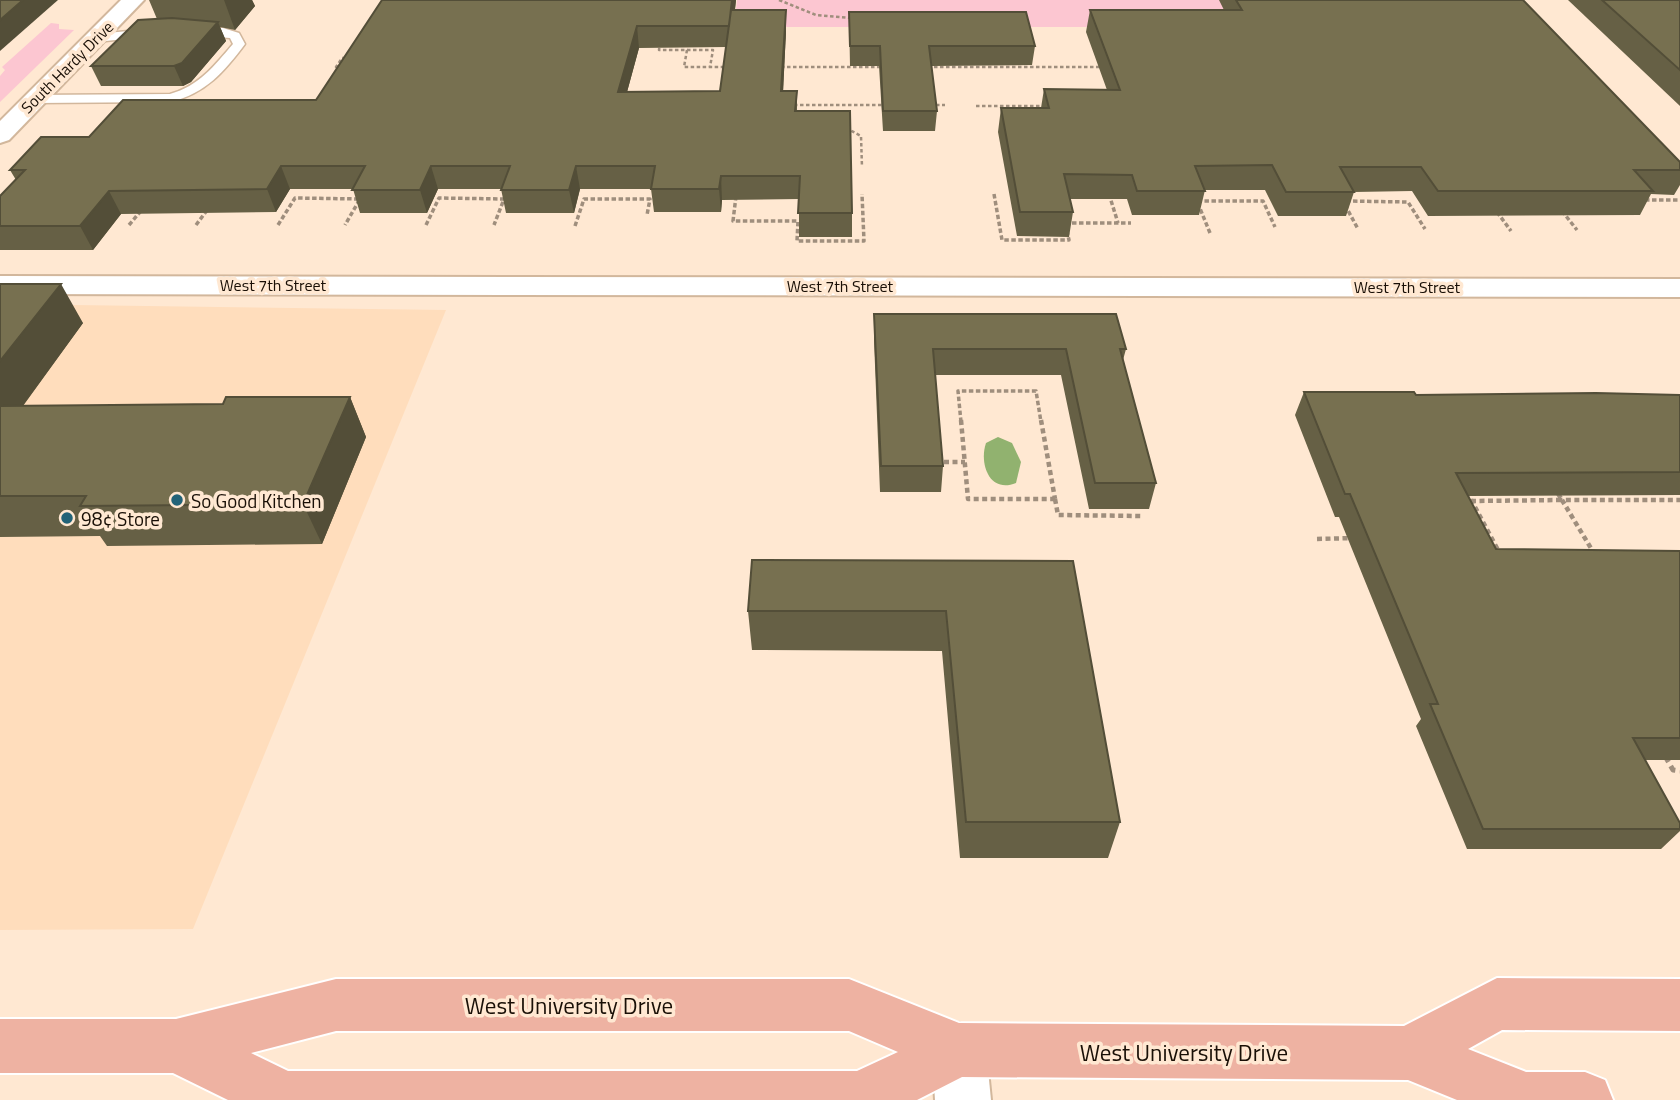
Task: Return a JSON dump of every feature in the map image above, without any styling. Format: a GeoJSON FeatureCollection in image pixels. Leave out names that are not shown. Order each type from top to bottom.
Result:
{"type":"FeatureCollection","features":[{"type":"Feature","properties":{"kind":"main road","name":"West University Drive"},"geometry":{"type":"LineString","coordinates":[[0,1046],[176,1046],[336,1004],[849,1004],[961,1075]]}},
{"type":"Feature","properties":{"kind":"main road","name":"West University Drive"},"geometry":{"type":"LineString","coordinates":[[1408,1053],[1497,1004],[1680,1005]]}},
{"type":"Feature","properties":{"kind":"main road","name":"West University Drive"},"geometry":{"type":"LineString","coordinates":[[176,1046],[286,1099],[860,1099],[961,1075],[1408,1053],[1527,1100],[1585,1100]]}},
{"type":"Feature","properties":{"kind":"street","name":"South Hardy Drive"},"geometry":{"type":"LineString","coordinates":[[0,135],[133,0]]}},
{"type":"Feature","properties":{"kind":"street","name":"West 7th Street"},"geometry":{"type":"LineString","coordinates":[[0,285],[1680,288]]}},
{"type":"Feature","properties":{"kind":"lane"},"geometry":{"type":"LineString","coordinates":[[96,37],[160,32]]}},
{"type":"Feature","properties":{"kind":"lane"},"geometry":{"type":"LineString","coordinates":[[36,99],[170,98],[187,94],[202,87],[239,44],[235,36],[223,32],[186,32]]}},
{"type":"Feature","properties":{"kind":"path"},"geometry":{"type":"LineString","coordinates":[[779,0],[798,10],[822,16],[858,18]]}},
{"type":"Feature","properties":{"kind":"path"},"geometry":{"type":"LineString","coordinates":[[661,37],[659,50],[713,50],[710,67]]}},
{"type":"Feature","properties":{"kind":"path"},"geometry":{"type":"LineString","coordinates":[[687,50],[684,67],[738,67]]}},
{"type":"Feature","properties":{"kind":"path"},"geometry":{"type":"LineString","coordinates":[[346,67],[336,67],[342,58],[353,58]]}},
{"type":"Feature","properties":{"kind":"path"},"geometry":{"type":"LineString","coordinates":[[780,67],[892,67]]}},
{"type":"Feature","properties":{"kind":"path"},"geometry":{"type":"LineString","coordinates":[[920,67],[1102,67]]}},
{"type":"Feature","properties":{"kind":"path"},"geometry":{"type":"LineString","coordinates":[[782,105],[891,105]]}},
{"type":"Feature","properties":{"kind":"path"},"geometry":{"type":"LineString","coordinates":[[809,105],[809,117]]}},
{"type":"Feature","properties":{"kind":"path"},"geometry":{"type":"LineString","coordinates":[[918,105],[945,105]]}},
{"type":"Feature","properties":{"kind":"path"},"geometry":{"type":"LineString","coordinates":[[976,106],[1055,106]]}},
{"type":"Feature","properties":{"kind":"path"},"geometry":{"type":"LineString","coordinates":[[1002,106],[1004,117]]}},
{"type":"Feature","properties":{"kind":"path"},"geometry":{"type":"LineString","coordinates":[[836,128],[850,128],[861,136],[862,167]]}},
{"type":"Feature","properties":{"kind":"path"},"geometry":{"type":"LineString","coordinates":[[737,186],[733,221],[798,221],[797,241],[864,241],[862,194]]}},
{"type":"Feature","properties":{"kind":"path"},"geometry":{"type":"LineString","coordinates":[[1108,190],[1118,223]]}},
{"type":"Feature","properties":{"kind":"path"},"geometry":{"type":"LineString","coordinates":[[994,194],[1002,240],[1069,240],[1066,227]]}},
{"type":"Feature","properties":{"kind":"path"},"geometry":{"type":"LineString","coordinates":[[278,225],[295,198],[360,199],[345,225]]}},
{"type":"Feature","properties":{"kind":"path"},"geometry":{"type":"LineString","coordinates":[[426,225],[439,198],[504,199],[494,225]]}},
{"type":"Feature","properties":{"kind":"path"},"geometry":{"type":"LineString","coordinates":[[575,226],[584,199],[650,199],[647,215]]}},
{"type":"Feature","properties":{"kind":"path"},"geometry":{"type":"LineString","coordinates":[[1633,200],[1680,200]]}},
{"type":"Feature","properties":{"kind":"path"},"geometry":{"type":"LineString","coordinates":[[1210,233],[1197,201],[1263,201],[1275,228]]}},
{"type":"Feature","properties":{"kind":"path"},"geometry":{"type":"LineString","coordinates":[[1358,229],[1343,201],[1408,202],[1425,229]]}},
{"type":"Feature","properties":{"kind":"path"},"geometry":{"type":"LineString","coordinates":[[1555,202],[1577,230]]}},
{"type":"Feature","properties":{"kind":"path"},"geometry":{"type":"LineString","coordinates":[[129,225],[143,207]]}},
{"type":"Feature","properties":{"kind":"path"},"geometry":{"type":"LineString","coordinates":[[196,225],[208,208]]}},
{"type":"Feature","properties":{"kind":"path"},"geometry":{"type":"LineString","coordinates":[[1496,211],[1511,230]]}},
{"type":"Feature","properties":{"kind":"path"},"geometry":{"type":"LineString","coordinates":[[1072,223],[1131,223]]}},
{"type":"Feature","properties":{"kind":"path"},"geometry":{"type":"LineString","coordinates":[[1055,499],[968,499],[958,391],[1036,391],[1058,515],[1141,516]]}},
{"type":"Feature","properties":{"kind":"path"},"geometry":{"type":"LineString","coordinates":[[944,462],[965,462]]}},
{"type":"Feature","properties":{"kind":"path"},"geometry":{"type":"LineString","coordinates":[[1465,489],[1503,558]]}},
{"type":"Feature","properties":{"kind":"path"},"geometry":{"type":"LineString","coordinates":[[1555,489],[1597,559]]}},
{"type":"Feature","properties":{"kind":"path"},"geometry":{"type":"LineString","coordinates":[[1647,489],[1655,500]]}},
{"type":"Feature","properties":{"kind":"path"},"geometry":{"type":"LineString","coordinates":[[1472,501],[1680,500]]}},
{"type":"Feature","properties":{"kind":"path"},"geometry":{"type":"LineString","coordinates":[[1477,537],[1490,537]]}},
{"type":"Feature","properties":{"kind":"path"},"geometry":{"type":"LineString","coordinates":[[1317,539],[1357,538]]}},
{"type":"Feature","properties":{"kind":"path"},"geometry":{"type":"LineString","coordinates":[[1661,748],[1674,771],[1680,771]]}},
{"type":"Feature","properties":{"kind":"shaded area"},"geometry":{"type":"Polygon","coordinates":[[[737,0],[1474,0],[1240,27],[734,27],[737,0]]]}},
{"type":"Feature","properties":{"kind":"shaded area"},"geometry":{"type":"Polygon","coordinates":[[[51,23],[59,24],[59,29],[74,30],[0,102],[0,76],[5,70],[2,67],[51,23]]]}},
{"type":"Feature","properties":{"kind":"shaded area"},"geometry":{"type":"Polygon","coordinates":[[[0,304],[446,310],[193,929],[0,930],[0,304]]]}},
{"type":"Feature","properties":{"kind":"shaded area"},"geometry":{"type":"Polygon","coordinates":[[[998,437],[1012,443],[1021,462],[1016,483],[999,484],[988,475],[984,459],[986,443],[998,437]]]}},
{"type":"Feature","properties":{"kind":"building"},"geometry":{"type":"Polygon","coordinates":[[[0,0],[23,0],[0,20],[0,0]]]}},
{"type":"Feature","properties":{"kind":"building"},"geometry":{"type":"Polygon","coordinates":[[[382,0],[732,0],[730,18],[731,10],[786,10],[781,91],[797,91],[795,111],[850,111],[852,213],[798,213],[800,176],[721,176],[719,189],[651,189],[655,166],[576,166],[569,190],[501,190],[510,166],[431,166],[420,190],[352,190],[365,166],[281,166],[267,189],[109,191],[80,226],[0,226],[0,196],[25,170],[10,170],[41,137],[89,137],[123,100],[316,100],[382,0]],[[637,26],[618,92],[720,91],[729,26],[637,26]]]}},
{"type":"Feature","properties":{"kind":"building"},"geometry":{"type":"Polygon","coordinates":[[[1236,0],[1523,0],[1680,162],[1680,170],[1634,170],[1653,191],[1438,191],[1421,167],[1340,167],[1354,192],[1286,192],[1272,165],[1195,166],[1205,191],[1137,191],[1132,175],[1064,174],[1073,212],[1020,212],[1001,108],[1049,108],[1044,89],[1120,90],[1090,10],[1242,10],[1236,0]]]}},
{"type":"Feature","properties":{"kind":"building"},"geometry":{"type":"Polygon","coordinates":[[[1602,0],[1680,0],[1680,70],[1602,0]]]}},
{"type":"Feature","properties":{"kind":"building"},"geometry":{"type":"Polygon","coordinates":[[[849,12],[1026,12],[1035,46],[929,46],[937,111],[883,111],[880,46],[850,46],[849,12]]]}},
{"type":"Feature","properties":{"kind":"building"},"geometry":{"type":"Polygon","coordinates":[[[172,18],[218,22],[182,63],[174,66],[91,66],[138,20],[172,18]]]}},
{"type":"Feature","properties":{"kind":"building"},"geometry":{"type":"Polygon","coordinates":[[[0,284],[61,284],[0,361],[0,284]]]}},
{"type":"Feature","properties":{"kind":"building"},"geometry":{"type":"Polygon","coordinates":[[[874,314],[1116,314],[1126,349],[1120,349],[1156,483],[1095,483],[1066,349],[933,349],[943,466],[881,466],[874,314]]]}},
{"type":"Feature","properties":{"kind":"building"},"geometry":{"type":"Polygon","coordinates":[[[1304,392],[1414,392],[1416,395],[1680,395],[1680,472],[1456,473],[1496,549],[1680,551],[1680,738],[1633,738],[1680,823],[1680,829],[1483,829],[1430,704],[1438,704],[1350,494],[1345,494],[1304,392]]]}},
{"type":"Feature","properties":{"kind":"building"},"geometry":{"type":"Polygon","coordinates":[[[226,397],[350,397],[303,504],[80,506],[86,496],[0,496],[0,406],[223,404],[226,397]]]}},
{"type":"Feature","properties":{"kind":"building"},"geometry":{"type":"Polygon","coordinates":[[[752,560],[1073,561],[1120,822],[966,822],[946,611],[748,611],[752,560]]]}},
{"type":"Feature","properties":{"kind":"place","name":"So Good Kitchen"},"geometry":{"type":"Point","coordinates":[177,500]}},
{"type":"Feature","properties":{"kind":"place","name":"98¢ Store"},"geometry":{"type":"Point","coordinates":[67,518]}}]}
